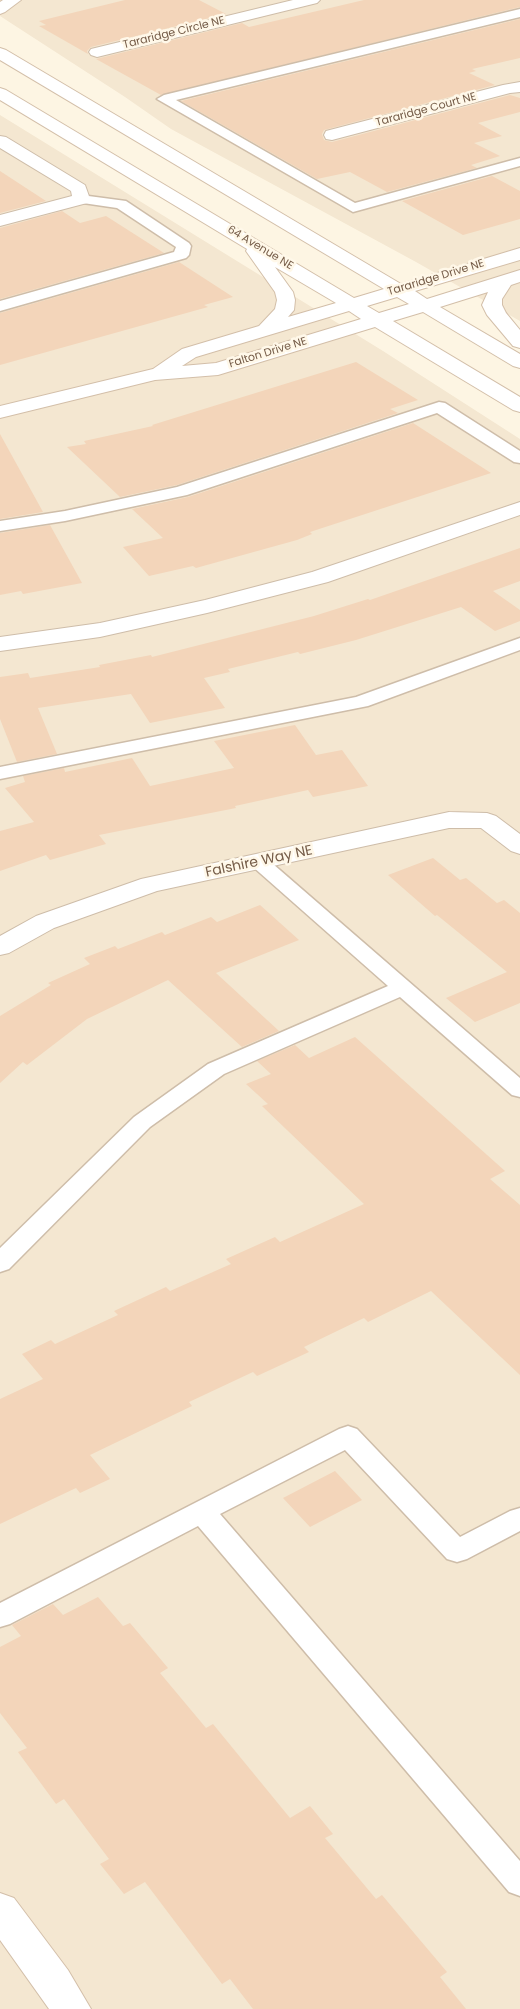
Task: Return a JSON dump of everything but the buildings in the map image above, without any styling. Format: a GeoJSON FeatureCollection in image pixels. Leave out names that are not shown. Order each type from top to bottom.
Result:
{"type":"FeatureCollection","features":[{"type":"Feature","properties":{"kind":"street"},"geometry":{"type":"LineString","coordinates":[[0,9],[13,0]]}},
{"type":"Feature","properties":{"kind":"street","name":"Tararidge Circle NE"},"geometry":{"type":"LineString","coordinates":[[97,52],[312,0]]}},
{"type":"Feature","properties":{"kind":"street","name":"Tararidge Circle NE"},"geometry":{"type":"LineString","coordinates":[[230,4],[251,14]]}},
{"type":"Feature","properties":{"kind":"street"},"geometry":{"type":"LineString","coordinates":[[0,39],[22,64]]}},
{"type":"Feature","properties":{"kind":"street"},"geometry":{"type":"LineString","coordinates":[[0,53],[22,64],[520,362]]}},
{"type":"Feature","properties":{"kind":"street","name":"Tararidge Court NE"},"geometry":{"type":"LineString","coordinates":[[332,135],[508,88],[520,87]]}},
{"type":"Feature","properties":{"kind":"street","name":"64 Avenue NE"},"geometry":{"type":"LineString","coordinates":[[0,93],[520,406]]}},
{"type":"Feature","properties":{"kind":"street"},"geometry":{"type":"LineString","coordinates":[[0,221],[81,199],[80,189],[1,143]]}},
{"type":"Feature","properties":{"kind":"street"},"geometry":{"type":"LineString","coordinates":[[248,241],[273,274],[284,292],[286,300],[284,310],[266,330]]}},
{"type":"Feature","properties":{"kind":"street","name":"Tararidge Drive NE"},"geometry":{"type":"LineString","coordinates":[[353,304],[397,289],[520,254]]}},
{"type":"Feature","properties":{"kind":"street"},"geometry":{"type":"LineString","coordinates":[[511,279],[493,299],[492,305],[497,316],[520,342]]}},
{"type":"Feature","properties":{"kind":"street","name":"Tararidge Drive NE"},"geometry":{"type":"LineString","coordinates":[[379,320],[511,279]]}},
{"type":"Feature","properties":{"kind":"street","name":"Falton Drive NE"},"geometry":{"type":"LineString","coordinates":[[155,374],[189,352],[353,304]]}},
{"type":"Feature","properties":{"kind":"street","name":"Falton Drive NE"},"geometry":{"type":"LineString","coordinates":[[0,412],[155,374],[218,369],[379,320]]}},
{"type":"Feature","properties":{"kind":"street"},"geometry":{"type":"LineString","coordinates":[[0,644],[100,630],[207,606],[311,579],[520,508]]}},
{"type":"Feature","properties":{"kind":"street","name":"Falshire Way NE"},"geometry":{"type":"LineString","coordinates":[[0,947],[45,922],[150,885],[449,820],[487,821],[520,846]]}},
{"type":"Feature","properties":{"kind":"street"},"geometry":{"type":"LineString","coordinates":[[0,1910],[54,1982],[71,2009]]}},
{"type":"Feature","properties":{"kind":"lane"},"geometry":{"type":"LineString","coordinates":[[520,13],[164,99],[353,208],[520,162]]}},
{"type":"Feature","properties":{"kind":"lane"},"geometry":{"type":"LineString","coordinates":[[0,306],[180,255],[184,246],[121,204],[81,199]]}},
{"type":"Feature","properties":{"kind":"lane"},"geometry":{"type":"LineString","coordinates":[[0,526],[65,516],[181,491],[439,407],[520,458]]}},
{"type":"Feature","properties":{"kind":"lane"},"geometry":{"type":"LineString","coordinates":[[0,773],[361,702],[520,644]]}},
{"type":"Feature","properties":{"kind":"lane"},"geometry":{"type":"LineString","coordinates":[[259,862],[520,1090]]}},
{"type":"Feature","properties":{"kind":"lane"},"geometry":{"type":"LineString","coordinates":[[0,1263],[142,1122],[216,1069],[402,988]]}},
{"type":"Feature","properties":{"kind":"lane"},"geometry":{"type":"LineString","coordinates":[[0,1616],[348,1436],[457,1551],[520,1518]]}},
{"type":"Feature","properties":{"kind":"lane"},"geometry":{"type":"LineString","coordinates":[[202,1512],[520,1883]]}},
{"type":"Feature","properties":{"kind":"shaded area"},"geometry":{"type":"Polygon","coordinates":[[[0,0],[520,0],[520,321],[416,262],[171,129],[0,16],[0,0]]]}},
{"type":"Feature","properties":{"kind":"shaded area"},"geometry":{"type":"Polygon","coordinates":[[[0,115],[383,351],[520,439],[520,2009],[0,2009],[0,115]]]}}]}
